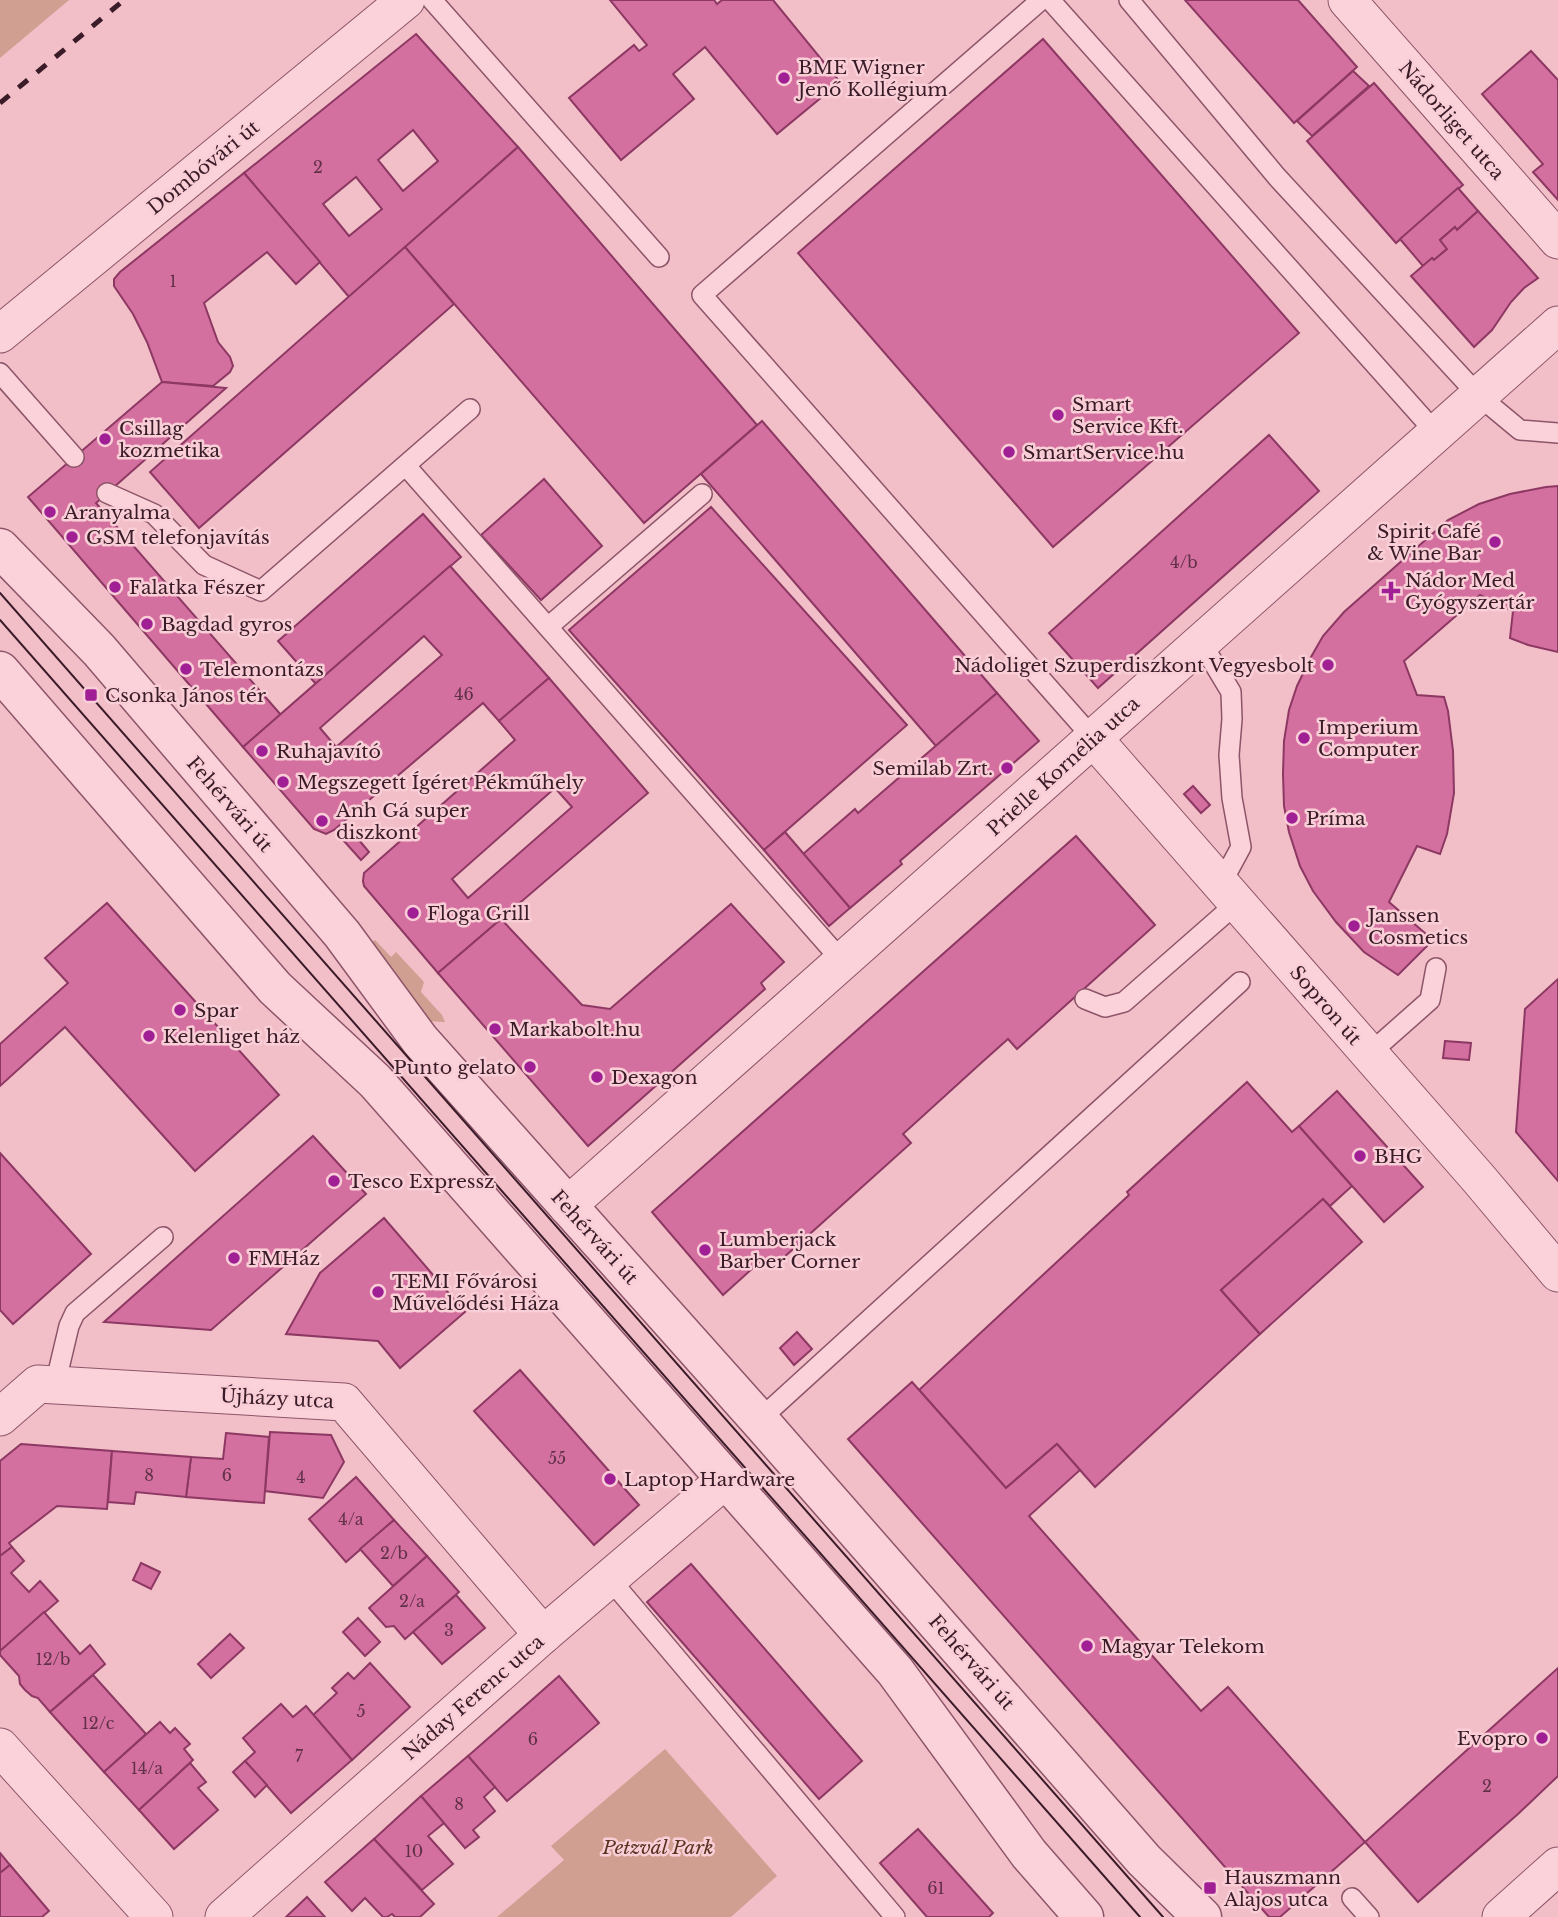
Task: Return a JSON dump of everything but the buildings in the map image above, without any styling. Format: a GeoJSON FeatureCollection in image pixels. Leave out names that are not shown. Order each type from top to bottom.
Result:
{"type":"FeatureCollection","features":[{"type":"Feature","properties":{"kind":"street","name":"Dombóvári út"},"geometry":{"type":"LineString","coordinates":[[0,334],[406,0]]}},
{"type":"Feature","properties":{"kind":"street","name":"Nádorliget utca"},"geometry":{"type":"LineString","coordinates":[[1347,0],[1558,240]]}},
{"type":"Feature","properties":{"kind":"street","name":"Prielle Kornélia utca"},"geometry":{"type":"LineString","coordinates":[[567,1206],[1558,325]]}},
{"type":"Feature","properties":{"kind":"street","name":"Fehérvári út"},"geometry":{"type":"LineString","coordinates":[[0,548],[99,650],[342,934],[420,1040],[759,1420],[1144,1860],[1202,1917]]}},
{"type":"Feature","properties":{"kind":"street"},"geometry":{"type":"LineString","coordinates":[[0,671],[275,988],[376,1081],[895,1671],[1029,1854],[1084,1917]]}},
{"type":"Feature","properties":{"kind":"street","name":"Sopron út"},"geometry":{"type":"LineString","coordinates":[[1093,738],[1558,1273]]}},
{"type":"Feature","properties":{"kind":"street","name":"Újházy utca"},"geometry":{"type":"LineString","coordinates":[[0,1417],[38,1384],[344,1402],[543,1635]]}},
{"type":"Feature","properties":{"kind":"street","name":"Náday Ferenc utca"},"geometry":{"type":"LineString","coordinates":[[224,1917],[543,1635],[726,1479]]}},
{"type":"Feature","properties":{"kind":"street"},"geometry":{"type":"LineString","coordinates":[[0,1747],[154,1917]]}},
{"type":"Feature","properties":{"kind":"street"},"geometry":{"type":"LineString","coordinates":[[1501,1917],[1558,1866]]}},
{"type":"Feature","properties":{"kind":"lane"},"geometry":{"type":"LineString","coordinates":[[432,0],[659,257]]}},
{"type":"Feature","properties":{"kind":"lane"},"geometry":{"type":"LineString","coordinates":[[1041,0],[702,295],[1093,738]]}},
{"type":"Feature","properties":{"kind":"lane"},"geometry":{"type":"LineString","coordinates":[[1050,0],[1436,433]]}},
{"type":"Feature","properties":{"kind":"lane"},"geometry":{"type":"LineString","coordinates":[[1129,0],[1277,177],[1479,396],[1520,430],[1558,433]]}},
{"type":"Feature","properties":{"kind":"lane"},"geometry":{"type":"LineString","coordinates":[[0,373],[74,457]]}},
{"type":"Feature","properties":{"kind":"lane"},"geometry":{"type":"LineString","coordinates":[[107,493],[154,514],[204,565],[261,591],[470,409]]}},
{"type":"Feature","properties":{"kind":"lane"},"geometry":{"type":"LineString","coordinates":[[406,466],[842,961]]}},
{"type":"Feature","properties":{"kind":"lane"},"geometry":{"type":"LineString","coordinates":[[548,627],[702,494]]}},
{"type":"Feature","properties":{"kind":"lane"},"geometry":{"type":"LineString","coordinates":[[1085,999],[1105,1007],[1124,1002],[1229,893],[1241,847],[1229,755],[1231,692],[1201,642]]}},
{"type":"Feature","properties":{"kind":"lane"},"geometry":{"type":"LineString","coordinates":[[1369,1054],[1430,1000],[1436,968]]}},
{"type":"Feature","properties":{"kind":"lane"},"geometry":{"type":"LineString","coordinates":[[759,1420],[1240,982]]}},
{"type":"Feature","properties":{"kind":"lane"},"geometry":{"type":"LineString","coordinates":[[55,1385],[69,1326],[75,1313],[163,1237]]}},
{"type":"Feature","properties":{"kind":"lane"},"geometry":{"type":"LineString","coordinates":[[609,1578],[895,1917]]}},
{"type":"Feature","properties":{"kind":"lane"},"geometry":{"type":"LineString","coordinates":[[1352,1898],[1369,1917]]}},
{"type":"Feature","properties":{"kind":"green space"},"geometry":{"type":"Polygon","coordinates":[[[0,0],[69,0],[0,58],[0,0]]]}},
{"type":"Feature","properties":{"kind":"green space"},"geometry":{"type":"Polygon","coordinates":[[[375,940],[391,957],[396,952],[424,982],[421,992],[445,1022],[424,1021],[369,944],[375,940]]]}},
{"type":"Feature","properties":{"kind":"green space","name":"Petzvál Park"},"geometry":{"type":"Polygon","coordinates":[[[665,1749],[777,1876],[731,1917],[497,1917],[564,1860],[551,1846],[665,1749]]]}},
{"type":"Feature","properties":{"kind":"tram line"},"geometry":{"type":"LineString","coordinates":[[0,593],[1163,1917]]}},
{"type":"Feature","properties":{"kind":"tram line"},"geometry":{"type":"LineString","coordinates":[[0,620],[1140,1917]]}},
{"type":"Feature","properties":{"kind":"railway"},"geometry":{"type":"LineString","coordinates":[[0,103],[124,0]]}},
{"type":"Feature","properties":{"kind":"place","name":"BME Wigner Jenő Kollégium"},"geometry":{"type":"Point","coordinates":[784,78]}},
{"type":"Feature","properties":{"kind":"place","name":"Smart Service Kft."},"geometry":{"type":"Point","coordinates":[1058,415]}},
{"type":"Feature","properties":{"kind":"place","name":"Csillag kozmetika"},"geometry":{"type":"Point","coordinates":[105,439]}},
{"type":"Feature","properties":{"kind":"place","name":"SmartService.hu"},"geometry":{"type":"Point","coordinates":[1009,452]}},
{"type":"Feature","properties":{"kind":"place","name":"Aranyalma"},"geometry":{"type":"Point","coordinates":[50,512]}},
{"type":"Feature","properties":{"kind":"place","name":"GSM telefonjavítás"},"geometry":{"type":"Point","coordinates":[72,537]}},
{"type":"Feature","properties":{"kind":"place","name":"Spirit Café & Wine Bar"},"geometry":{"type":"Point","coordinates":[1495,542]}},
{"type":"Feature","properties":{"kind":"place","name":"Falatka Fészer"},"geometry":{"type":"Point","coordinates":[115,587]}},
{"type":"Feature","properties":{"kind":"place","name":"Nádor Med Gyógyszertár"},"geometry":{"type":"Point","coordinates":[1391,591]}},
{"type":"Feature","properties":{"kind":"place","name":"Bagdad gyros"},"geometry":{"type":"Point","coordinates":[147,624]}},
{"type":"Feature","properties":{"kind":"place","name":"Nádoliget Szuperdiszkont Vegyesbolt"},"geometry":{"type":"Point","coordinates":[1328,665]}},
{"type":"Feature","properties":{"kind":"place","name":"Telemontázs"},"geometry":{"type":"Point","coordinates":[186,669]}},
{"type":"Feature","properties":{"kind":"place","name":"Csonka János tér"},"geometry":{"type":"Point","coordinates":[91,695]}},
{"type":"Feature","properties":{"kind":"place","name":"Imperium Computer"},"geometry":{"type":"Point","coordinates":[1304,738]}},
{"type":"Feature","properties":{"kind":"place","name":"Ruhajavító"},"geometry":{"type":"Point","coordinates":[262,751]}},
{"type":"Feature","properties":{"kind":"place","name":"Semilab Zrt."},"geometry":{"type":"Point","coordinates":[1007,768]}},
{"type":"Feature","properties":{"kind":"place","name":"Megszegett Ígéret Pékműhely"},"geometry":{"type":"Point","coordinates":[283,782]}},
{"type":"Feature","properties":{"kind":"place","name":"Príma"},"geometry":{"type":"Point","coordinates":[1292,818]}},
{"type":"Feature","properties":{"kind":"place","name":"Anh Gá super diszkont"},"geometry":{"type":"Point","coordinates":[322,821]}},
{"type":"Feature","properties":{"kind":"place","name":"Floga Grill"},"geometry":{"type":"Point","coordinates":[413,913]}},
{"type":"Feature","properties":{"kind":"place","name":"Janssen Cosmetics"},"geometry":{"type":"Point","coordinates":[1354,926]}},
{"type":"Feature","properties":{"kind":"place","name":"Spar"},"geometry":{"type":"Point","coordinates":[180,1010]}},
{"type":"Feature","properties":{"kind":"place","name":"Markabolt.hu"},"geometry":{"type":"Point","coordinates":[495,1029]}},
{"type":"Feature","properties":{"kind":"place","name":"Kelenliget ház"},"geometry":{"type":"Point","coordinates":[149,1036]}},
{"type":"Feature","properties":{"kind":"place","name":"Punto gelato"},"geometry":{"type":"Point","coordinates":[530,1067]}},
{"type":"Feature","properties":{"kind":"place","name":"Dexagon"},"geometry":{"type":"Point","coordinates":[597,1077]}},
{"type":"Feature","properties":{"kind":"place","name":"BHG"},"geometry":{"type":"Point","coordinates":[1360,1156]}},
{"type":"Feature","properties":{"kind":"place","name":"Tesco Expressz"},"geometry":{"type":"Point","coordinates":[334,1181]}},
{"type":"Feature","properties":{"kind":"place","name":"Lumberjack Barber Corner"},"geometry":{"type":"Point","coordinates":[705,1250]}},
{"type":"Feature","properties":{"kind":"place","name":"FMHáz"},"geometry":{"type":"Point","coordinates":[234,1258]}},
{"type":"Feature","properties":{"kind":"place","name":"TEMI Fővárosi Művelődési Háza"},"geometry":{"type":"Point","coordinates":[378,1292]}},
{"type":"Feature","properties":{"kind":"place","name":"Laptop Hardware"},"geometry":{"type":"Point","coordinates":[610,1479]}},
{"type":"Feature","properties":{"kind":"place","name":"Magyar Telekom"},"geometry":{"type":"Point","coordinates":[1087,1646]}},
{"type":"Feature","properties":{"kind":"place","name":"Evopro"},"geometry":{"type":"Point","coordinates":[1542,1738]}},
{"type":"Feature","properties":{"kind":"place","name":"Hauszmann Alajos utca"},"geometry":{"type":"Point","coordinates":[1210,1888]}}]}
